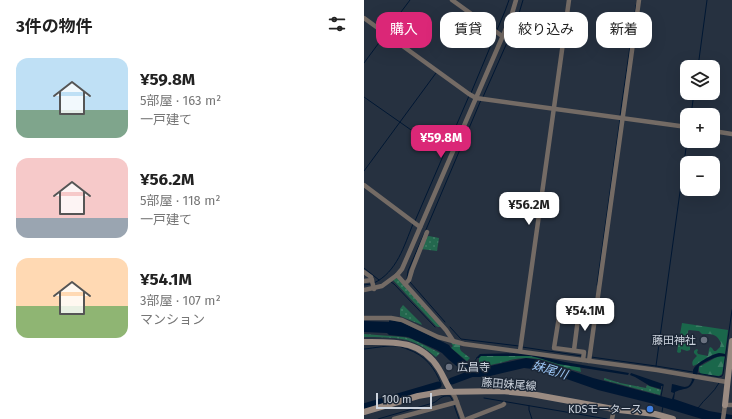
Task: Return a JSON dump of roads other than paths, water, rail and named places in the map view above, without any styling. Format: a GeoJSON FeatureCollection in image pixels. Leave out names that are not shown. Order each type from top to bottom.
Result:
{"type":"FeatureCollection","features":[{"type":"Feature","properties":{"kind":"main road"},"geometry":{"type":"LineString","coordinates":[[727,407],[732,341]]}},
{"type":"Feature","properties":{"kind":"main road"},"geometry":{"type":"LineString","coordinates":[[364,342],[398,343],[410,345],[423,351],[440,370],[451,391]]}},
{"type":"Feature","properties":{"kind":"main road","name":"藤田妹尾線"},"geometry":{"type":"LineString","coordinates":[[364,412],[430,393],[451,391],[514,392],[614,409],[655,414],[673,419]]}},
{"type":"Feature","properties":{"kind":"street"},"geometry":{"type":"LineString","coordinates":[[452,0],[499,33]]}},
{"type":"Feature","properties":{"kind":"street"},"geometry":{"type":"LineString","coordinates":[[364,281],[382,286],[397,275],[402,269],[476,97],[499,33],[511,17],[516,0]]}},
{"type":"Feature","properties":{"kind":"street"},"geometry":{"type":"LineString","coordinates":[[521,348],[569,0]]}},
{"type":"Feature","properties":{"kind":"street"},"geometry":{"type":"LineString","coordinates":[[590,358],[621,118],[639,0]]}},
{"type":"Feature","properties":{"kind":"street"},"geometry":{"type":"LineString","coordinates":[[364,18],[476,97],[680,126]]}},
{"type":"Feature","properties":{"kind":"street"},"geometry":{"type":"LineString","coordinates":[[720,132],[732,134]]}},
{"type":"Feature","properties":{"kind":"street"},"geometry":{"type":"LineString","coordinates":[[364,185],[420,227]]}},
{"type":"Feature","properties":{"kind":"street"},"geometry":{"type":"LineString","coordinates":[[407,282],[427,232]]}},
{"type":"Feature","properties":{"kind":"street"},"geometry":{"type":"LineString","coordinates":[[364,272],[371,277],[373,284]]}},
{"type":"Feature","properties":{"kind":"street"},"geometry":{"type":"LineString","coordinates":[[397,275],[407,282],[444,327],[454,342]]}},
{"type":"Feature","properties":{"kind":"street"},"geometry":{"type":"LineString","coordinates":[[364,290],[373,284]]}},
{"type":"Feature","properties":{"kind":"street"},"geometry":{"type":"LineString","coordinates":[[574,350],[579,311]]}},
{"type":"Feature","properties":{"kind":"street"},"geometry":{"type":"LineString","coordinates":[[578,319],[559,317],[554,348],[584,352],[583,357]]}},
{"type":"Feature","properties":{"kind":"street"},"geometry":{"type":"LineString","coordinates":[[364,318],[402,320],[438,337],[454,342],[498,349],[521,348],[590,358],[728,382]]}},
{"type":"Feature","properties":{"kind":"street"},"geometry":{"type":"LineString","coordinates":[[451,391],[455,396],[463,419]]}},
{"type":"Feature","properties":{"kind":"street"},"geometry":{"type":"LineString","coordinates":[[394,419],[457,402]]}},
{"type":"Feature","properties":{"kind":"street"},"geometry":{"type":"LineString","coordinates":[[467,419],[504,404]]}},
{"type":"Feature","properties":{"kind":"street"},"geometry":{"type":"LineString","coordinates":[[723,419],[727,407]]}},
{"type":"Feature","properties":{"kind":"street"},"geometry":{"type":"LineString","coordinates":[[612,419],[614,409]]}},
{"type":"Feature","properties":{"kind":"water","name":"妹尾川"},"geometry":{"type":"Polygon","coordinates":[[[389,320],[401,322],[449,345],[469,364],[476,366],[490,366],[526,358],[540,360],[593,378],[672,399],[674,393],[671,392],[672,384],[686,387],[692,380],[691,377],[695,378],[689,387],[675,392],[674,399],[709,411],[732,415],[732,419],[702,419],[654,404],[598,390],[541,370],[524,368],[486,377],[470,377],[442,353],[408,337],[389,335],[387,333],[364,332],[364,321],[389,322],[389,320]]]}},
{"type":"Feature","properties":{"kind":"water"},"geometry":{"type":"Polygon","coordinates":[[[525,353],[565,362],[629,373],[628,375],[558,364],[530,356],[481,356],[476,358],[480,354],[525,353]]]}},
{"type":"Feature","properties":{"kind":"water"},"geometry":{"type":"Polygon","coordinates":[[[719,353],[725,354],[725,356],[714,358],[705,362],[699,366],[697,375],[693,374],[693,370],[700,362],[719,353]]]}},
{"type":"Feature","properties":{"kind":"water"},"geometry":{"type":"Polygon","coordinates":[[[631,373],[664,385],[661,386],[661,389],[650,386],[630,375],[631,373]]]}},
{"type":"Feature","properties":{"kind":"waterway"},"geometry":{"type":"LineString","coordinates":[[401,12],[410,0]]}},
{"type":"Feature","properties":{"kind":"waterway"},"geometry":{"type":"LineString","coordinates":[[497,30],[509,0]]}},
{"type":"Feature","properties":{"kind":"waterway"},"geometry":{"type":"LineString","coordinates":[[483,97],[517,20],[523,0]]}},
{"type":"Feature","properties":{"kind":"waterway"},"geometry":{"type":"LineString","coordinates":[[699,60],[707,0]]}},
{"type":"Feature","properties":{"kind":"waterway"},"geometry":{"type":"LineString","coordinates":[[620,116],[636,5]]}},
{"type":"Feature","properties":{"kind":"waterway"},"geometry":{"type":"LineString","coordinates":[[364,63],[376,47]]}},
{"type":"Feature","properties":{"kind":"waterway"},"geometry":{"type":"LineString","coordinates":[[471,93],[490,48]]}},
{"type":"Feature","properties":{"kind":"waterway"},"geometry":{"type":"LineString","coordinates":[[364,171],[436,73]]}},
{"type":"Feature","properties":{"kind":"waterway"},"geometry":{"type":"LineString","coordinates":[[415,221],[469,96]]}},
{"type":"Feature","properties":{"kind":"waterway"},"geometry":{"type":"LineString","coordinates":[[364,97],[444,153]]}},
{"type":"Feature","properties":{"kind":"waterway"},"geometry":{"type":"LineString","coordinates":[[425,232],[481,100]]}},
{"type":"Feature","properties":{"kind":"waterway"},"geometry":{"type":"LineString","coordinates":[[692,108],[693,100]]}},
{"type":"Feature","properties":{"kind":"waterway"},"geometry":{"type":"LineString","coordinates":[[597,285],[620,119]]}},
{"type":"Feature","properties":{"kind":"waterway"},"geometry":{"type":"LineString","coordinates":[[656,366],[686,148]]}},
{"type":"Feature","properties":{"kind":"waterway"},"geometry":{"type":"LineString","coordinates":[[374,283],[389,272],[399,258],[413,224]]}},
{"type":"Feature","properties":{"kind":"waterway"},"geometry":{"type":"LineString","coordinates":[[407,278],[408,271],[424,234]]}},
{"type":"Feature","properties":{"kind":"waterway"},"geometry":{"type":"LineString","coordinates":[[364,268],[379,280]]}},
{"type":"Feature","properties":{"kind":"waterway"},"geometry":{"type":"LineString","coordinates":[[391,282],[435,327]]}},
{"type":"Feature","properties":{"kind":"waterway"},"geometry":{"type":"LineString","coordinates":[[410,282],[445,322]]}},
{"type":"Feature","properties":{"kind":"waterway"},"geometry":{"type":"LineString","coordinates":[[364,285],[371,284]]}},
{"type":"Feature","properties":{"kind":"waterway"},"geometry":{"type":"LineString","coordinates":[[696,373],[719,377],[722,376],[732,310]]}},
{"type":"Feature","properties":{"kind":"waterway"},"geometry":{"type":"LineString","coordinates":[[450,327],[461,339],[519,346]]}},
{"type":"Feature","properties":{"kind":"waterway"},"geometry":{"type":"LineString","coordinates":[[364,349],[399,346],[413,352],[424,358],[432,367],[441,384]]}},
{"type":"Feature","properties":{"kind":"waterway"},"geometry":{"type":"LineString","coordinates":[[522,347],[582,356]]}},
{"type":"Feature","properties":{"kind":"waterway"},"geometry":{"type":"LineString","coordinates":[[591,357],[693,372]]}},
{"type":"Feature","properties":{"kind":"waterway"},"geometry":{"type":"LineString","coordinates":[[472,365],[477,358]]}},
{"type":"Feature","properties":{"kind":"waterway"},"geometry":{"type":"LineString","coordinates":[[452,381],[476,372]]}},
{"type":"Feature","properties":{"kind":"waterway"},"geometry":{"type":"LineString","coordinates":[[698,408],[719,383]]}},
{"type":"Feature","properties":{"kind":"waterway"},"geometry":{"type":"LineString","coordinates":[[364,407],[438,385]]}},
{"type":"Feature","properties":{"kind":"waterway"},"geometry":{"type":"LineString","coordinates":[[661,396],[663,386]]}},
{"type":"Feature","properties":{"kind":"waterway"},"geometry":{"type":"LineString","coordinates":[[378,419],[433,403],[444,396],[450,396],[453,401]]}},
{"type":"Feature","properties":{"kind":"waterway"},"geometry":{"type":"LineString","coordinates":[[484,398],[607,419]]}},
{"type":"Feature","properties":{"kind":"waterway"},"geometry":{"type":"LineString","coordinates":[[454,405],[459,419]]}},
{"type":"Feature","properties":{"kind":"waterway"},"geometry":{"type":"LineString","coordinates":[[529,406],[532,419]]}},
{"type":"Feature","properties":{"kind":"waterway"},"geometry":{"type":"LineString","coordinates":[[662,412],[663,406]]}},
{"type":"Feature","properties":{"kind":"place","name":"藤田神社"},"geometry":{"type":"Point","coordinates":[704,340]}},
{"type":"Feature","properties":{"kind":"place","name":"広昌寺"},"geometry":{"type":"Point","coordinates":[449,367]}},
{"type":"Feature","properties":{"kind":"place","name":"KDSモータース"},"geometry":{"type":"Point","coordinates":[650,409]}}]}
